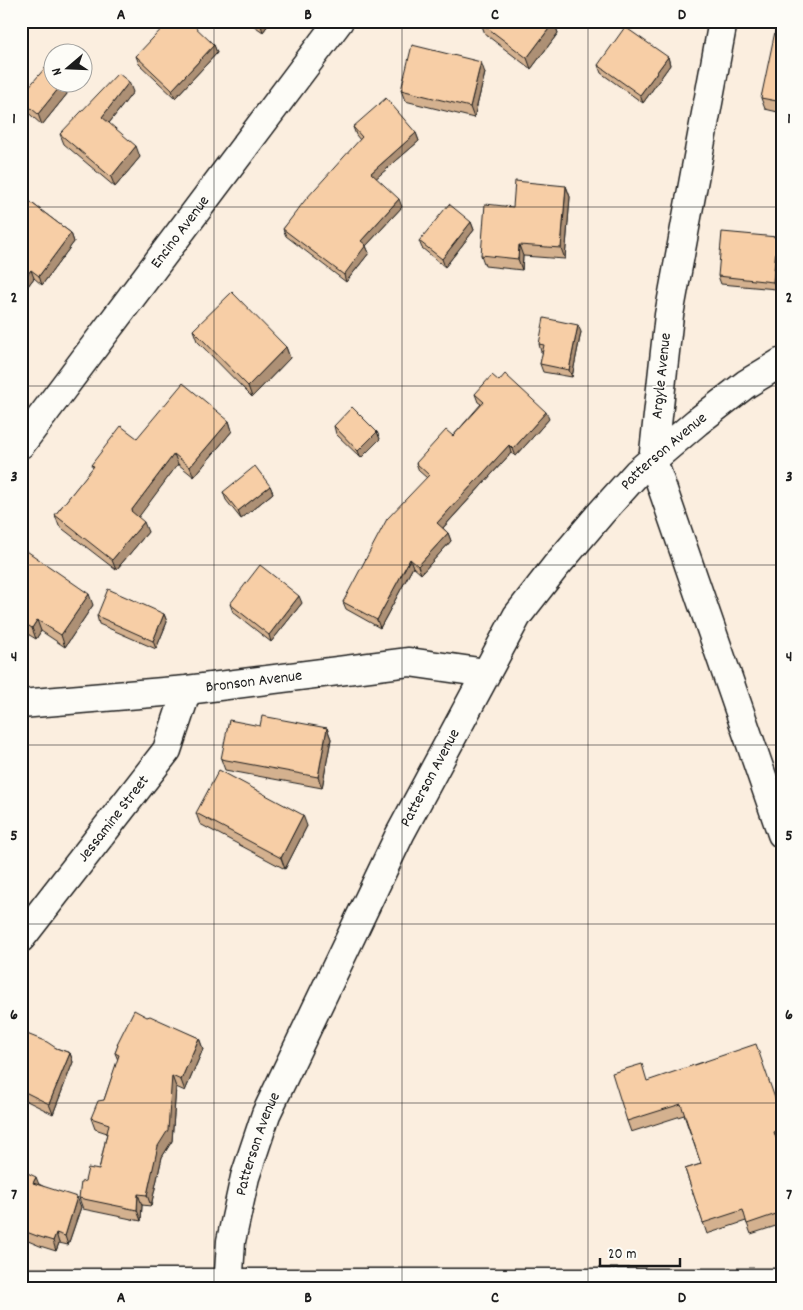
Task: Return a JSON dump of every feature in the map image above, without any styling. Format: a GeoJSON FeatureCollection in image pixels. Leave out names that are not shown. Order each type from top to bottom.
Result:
{"type":"FeatureCollection","features":[{"type":"Feature","properties":{"kind":"street","name":"Encino Avenue"},"geometry":{"type":"LineString","coordinates":[[21,444],[339,21]]}},
{"type":"Feature","properties":{"kind":"street","name":"Argyle Avenue"},"geometry":{"type":"LineString","coordinates":[[723,21],[669,316],[654,460],[782,834]]}},
{"type":"Feature","properties":{"kind":"street","name":"Patterson Avenue"},"geometry":{"type":"LineString","coordinates":[[228,1286],[231,1242],[245,1177],[266,1114],[400,834],[517,616],[556,566],[631,480],[704,417],[746,384],[782,362]]}},
{"type":"Feature","properties":{"kind":"street","name":"Bronson Avenue"},"geometry":{"type":"LineString","coordinates":[[21,704],[187,690],[409,662],[486,673]]}},
{"type":"Feature","properties":{"kind":"street","name":"Jessamine Street"},"geometry":{"type":"LineString","coordinates":[[21,938],[167,750],[187,690]]}},
{"type":"Feature","properties":{"kind":"street"},"geometry":{"type":"LineString","coordinates":[[21,1283],[228,1286],[782,1283]]}},
{"type":"Feature","properties":{"kind":"building"},"geometry":{"type":"Polygon","coordinates":[[[169,21],[189,21],[214,45],[172,90],[136,56],[169,21]]]}},
{"type":"Feature","properties":{"kind":"building"},"geometry":{"type":"Polygon","coordinates":[[[483,21],[554,22],[527,58],[481,23],[483,21]]]}},
{"type":"Feature","properties":{"kind":"building"},"geometry":{"type":"Polygon","coordinates":[[[777,22],[782,23],[782,102],[761,98],[777,22]]]}},
{"type":"Feature","properties":{"kind":"building"},"geometry":{"type":"Polygon","coordinates":[[[625,27],[668,57],[640,95],[598,65],[625,27]]]}},
{"type":"Feature","properties":{"kind":"building"},"geometry":{"type":"Polygon","coordinates":[[[412,45],[481,62],[470,107],[401,90],[412,45]]]}},
{"type":"Feature","properties":{"kind":"building"},"geometry":{"type":"Polygon","coordinates":[[[42,72],[42,92],[56,92],[38,114],[21,100],[21,96],[42,72]]]}},
{"type":"Feature","properties":{"kind":"building"},"geometry":{"type":"Polygon","coordinates":[[[118,73],[129,82],[102,117],[136,146],[111,177],[60,134],[118,73]]]}},
{"type":"Feature","properties":{"kind":"building"},"geometry":{"type":"Polygon","coordinates":[[[386,98],[416,133],[371,173],[399,199],[361,241],[366,245],[344,275],[283,229],[306,199],[362,137],[353,127],[386,98]]]}},
{"type":"Feature","properties":{"kind":"building"},"geometry":{"type":"Polygon","coordinates":[[[515,181],[566,186],[561,248],[519,245],[518,259],[481,255],[485,204],[513,207],[515,181]]]}},
{"type":"Feature","properties":{"kind":"building"},"geometry":{"type":"Polygon","coordinates":[[[21,195],[71,233],[39,276],[31,270],[21,282],[21,195]]]}},
{"type":"Feature","properties":{"kind":"building"},"geometry":{"type":"Polygon","coordinates":[[[449,204],[471,222],[442,259],[419,241],[449,204]]]}},
{"type":"Feature","properties":{"kind":"building"},"geometry":{"type":"Polygon","coordinates":[[[722,232],[777,237],[773,282],[718,276],[722,232]]]}},
{"type":"Feature","properties":{"kind":"building"},"geometry":{"type":"Polygon","coordinates":[[[232,292],[286,347],[248,386],[193,330],[232,292]]]}},
{"type":"Feature","properties":{"kind":"building"},"geometry":{"type":"Polygon","coordinates":[[[544,318],[578,325],[569,370],[540,364],[544,345],[539,344],[544,318]]]}},
{"type":"Feature","properties":{"kind":"building"},"geometry":{"type":"Polygon","coordinates":[[[505,374],[546,412],[513,449],[509,445],[437,523],[448,533],[418,566],[410,559],[377,620],[343,602],[387,519],[429,475],[416,463],[446,430],[453,436],[484,402],[475,394],[492,375],[499,381],[505,374]]]}},
{"type":"Feature","properties":{"kind":"building"},"geometry":{"type":"Polygon","coordinates":[[[183,383],[229,421],[190,467],[174,454],[131,511],[144,522],[112,560],[55,515],[94,466],[91,465],[121,426],[137,438],[183,383]]]}},
{"type":"Feature","properties":{"kind":"building"},"geometry":{"type":"Polygon","coordinates":[[[352,407],[377,432],[358,451],[334,426],[352,407]]]}},
{"type":"Feature","properties":{"kind":"building"},"geometry":{"type":"Polygon","coordinates":[[[255,466],[270,486],[238,511],[223,492],[255,466]]]}},
{"type":"Feature","properties":{"kind":"building"},"geometry":{"type":"Polygon","coordinates":[[[21,547],[89,594],[61,635],[37,620],[32,628],[21,621],[21,547]]]}},
{"type":"Feature","properties":{"kind":"building"},"geometry":{"type":"Polygon","coordinates":[[[260,565],[299,596],[269,635],[230,604],[260,565]]]}},
{"type":"Feature","properties":{"kind":"building"},"geometry":{"type":"Polygon","coordinates":[[[108,589],[164,614],[153,641],[97,616],[108,589]]]}},
{"type":"Feature","properties":{"kind":"building"},"geometry":{"type":"Polygon","coordinates":[[[262,716],[327,728],[318,777],[221,759],[229,720],[260,726],[262,716]]]}},
{"type":"Feature","properties":{"kind":"building"},"geometry":{"type":"Polygon","coordinates":[[[219,770],[303,815],[281,858],[196,813],[219,770]]]}},
{"type":"Feature","properties":{"kind":"building"},"geometry":{"type":"Polygon","coordinates":[[[134,1010],[199,1038],[181,1080],[172,1076],[168,1130],[158,1146],[147,1195],[138,1194],[137,1210],[79,1198],[81,1182],[85,1181],[88,1168],[99,1170],[109,1124],[91,1118],[98,1101],[104,1100],[119,1055],[115,1053],[117,1044],[134,1010]]]}},
{"type":"Feature","properties":{"kind":"building"},"geometry":{"type":"Polygon","coordinates":[[[27,1034],[70,1053],[49,1104],[21,1090],[21,1043],[24,1044],[27,1034]]]}},
{"type":"Feature","properties":{"kind":"building"},"geometry":{"type":"Polygon","coordinates":[[[756,1044],[782,1118],[782,1129],[774,1132],[782,1154],[782,1212],[747,1224],[743,1210],[703,1223],[685,1169],[701,1164],[681,1104],[627,1121],[612,1073],[642,1064],[647,1081],[756,1044]]]}},
{"type":"Feature","properties":{"kind":"building"},"geometry":{"type":"Polygon","coordinates":[[[21,1170],[36,1177],[33,1183],[77,1197],[65,1236],[56,1233],[53,1241],[21,1230],[21,1170]]]}}]}
